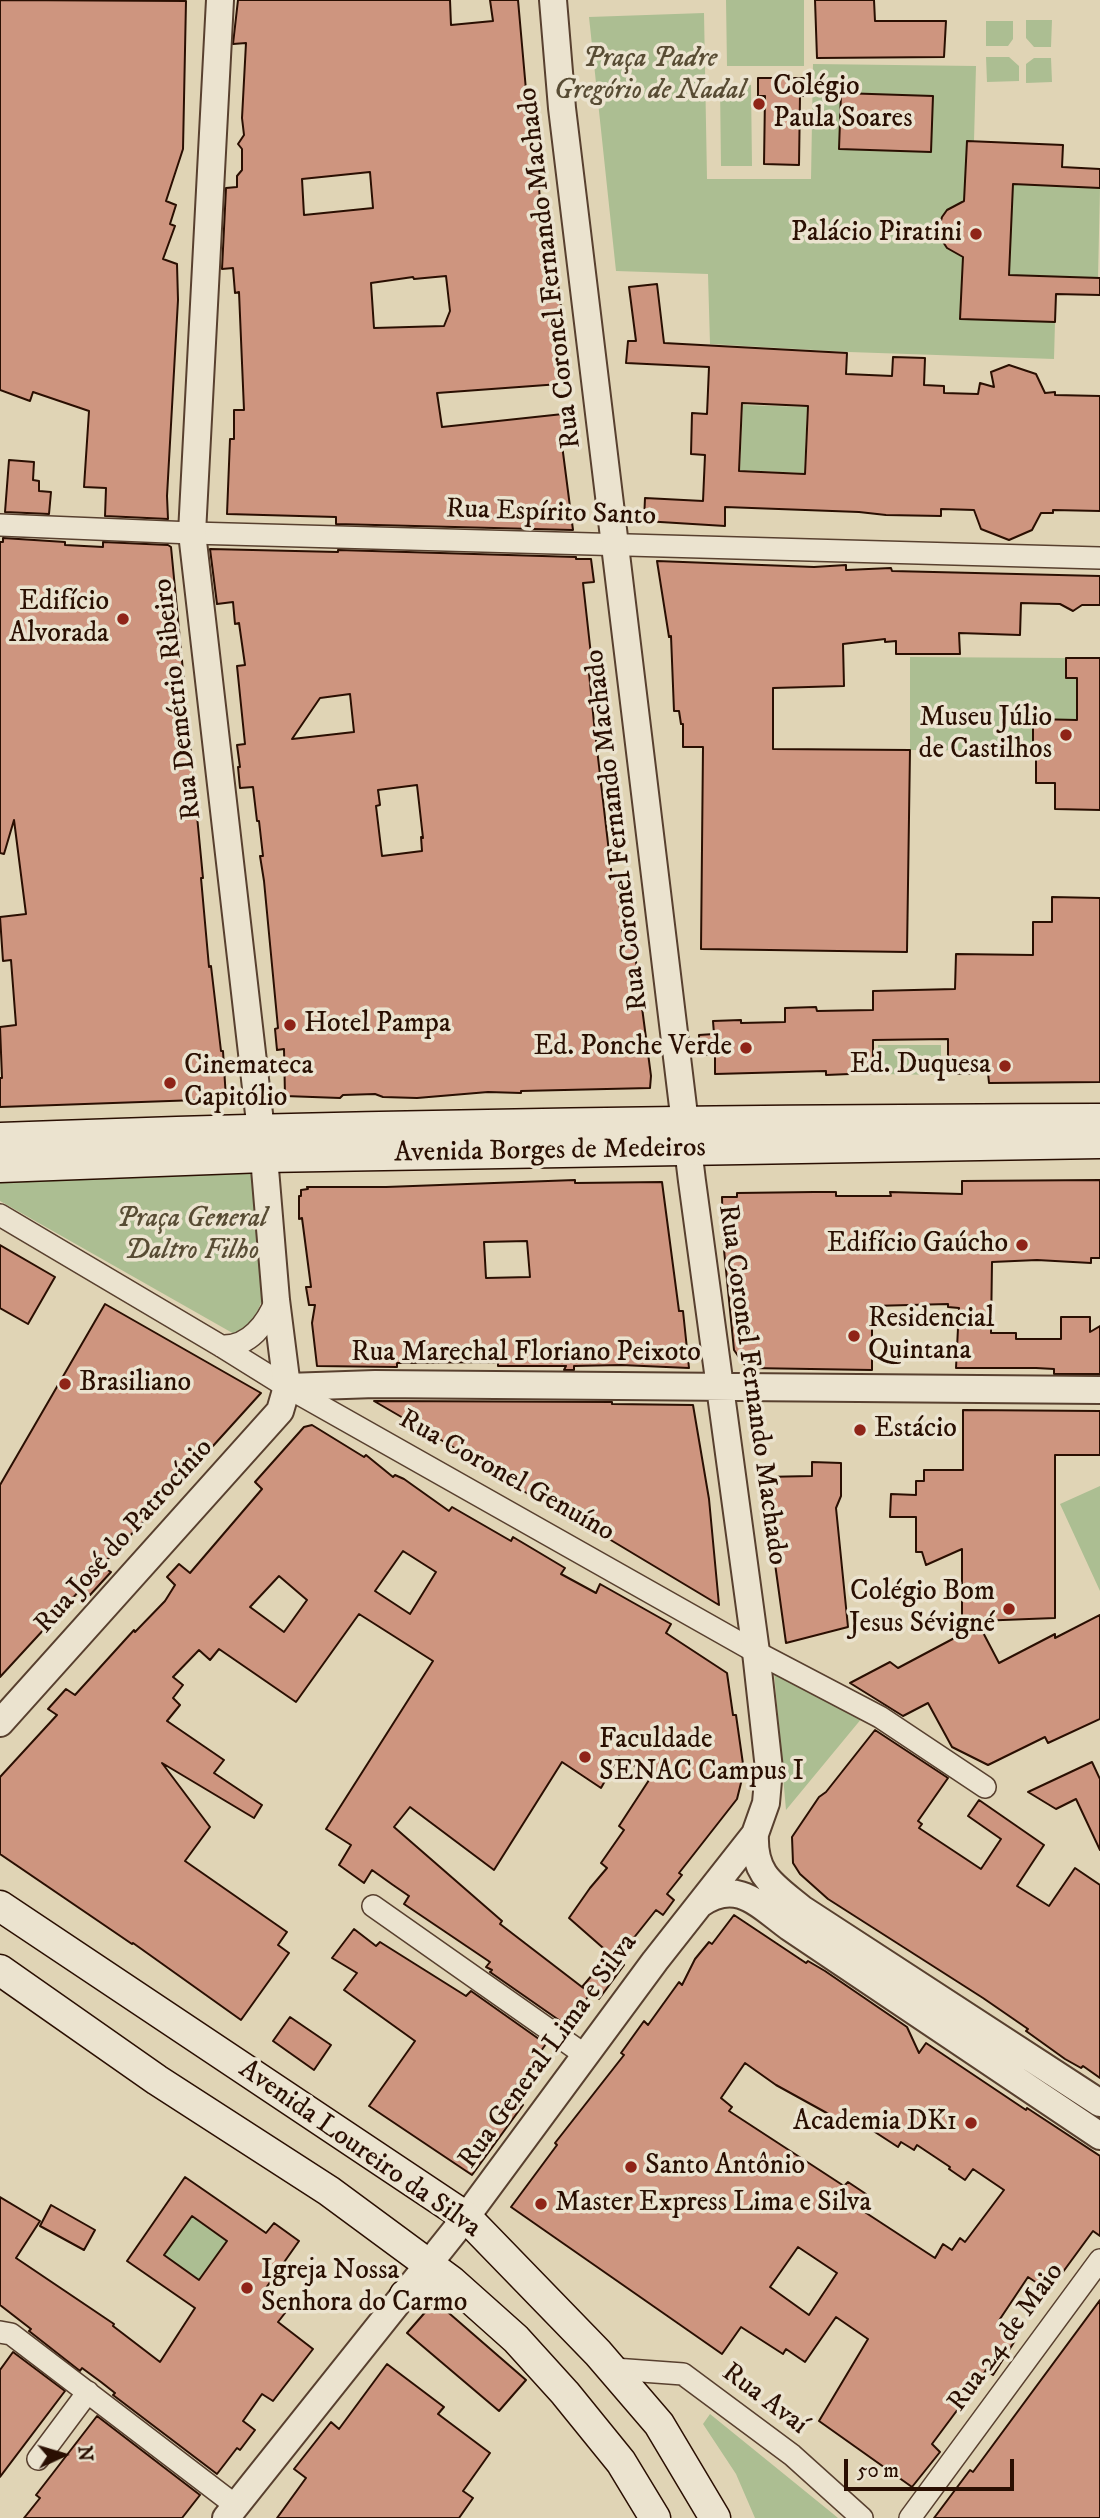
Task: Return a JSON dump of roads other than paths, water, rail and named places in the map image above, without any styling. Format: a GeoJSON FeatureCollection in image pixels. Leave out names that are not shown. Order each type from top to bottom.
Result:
{"type":"FeatureCollection","features":[{"type":"Feature","properties":{"kind":"main road","name":"Avenida Borges de Medeiros"},"geometry":{"type":"LineString","coordinates":[[0,1167],[1100,1119]]}},
{"type":"Feature","properties":{"kind":"main road","name":"Avenida Borges de Medeiros"},"geometry":{"type":"LineString","coordinates":[[0,1138],[260,1128],[1100,1143]]}},
{"type":"Feature","properties":{"kind":"main road","name":"Avenida Loureiro da Silva"},"geometry":{"type":"LineString","coordinates":[[0,1906],[466,2217],[614,2370],[659,2424],[715,2518]]}},
{"type":"Feature","properties":{"kind":"main road","name":"Avenida Loureiro da Silva"},"geometry":{"type":"LineString","coordinates":[[0,1970],[157,2080],[329,2191],[440,2272],[516,2339],[565,2393],[621,2462],[655,2518]]}},
{"type":"Feature","properties":{"kind":"main road"},"geometry":{"type":"LineString","coordinates":[[405,2295],[440,2272]]}},
{"type":"Feature","properties":{"kind":"street","name":"Rua Demétrio Ribeiro"},"geometry":{"type":"LineString","coordinates":[[220,0],[192,533],[264,1157],[276,1300],[287,1387]]}},
{"type":"Feature","properties":{"kind":"street","name":"Rua Coronel Fernando Machado"},"geometry":{"type":"LineString","coordinates":[[553,0],[562,108],[686,1135],[757,1652]]}},
{"type":"Feature","properties":{"kind":"street","name":"Rua Espírito Santo"},"geometry":{"type":"LineString","coordinates":[[0,525],[192,533],[1100,558]]}},
{"type":"Feature","properties":{"kind":"street","name":"Rua Coronel Genuíno"},"geometry":{"type":"LineString","coordinates":[[0,1215],[287,1387],[757,1652],[880,1717],[985,1787]]}},
{"type":"Feature","properties":{"kind":"street"},"geometry":{"type":"LineString","coordinates":[[221,1346],[234,1346],[248,1339],[267,1319],[276,1300]]}},
{"type":"Feature","properties":{"kind":"street","name":"Rua Marechal Floriano Peixoto"},"geometry":{"type":"LineString","coordinates":[[287,1387],[375,1384],[1100,1390]]}},
{"type":"Feature","properties":{"kind":"street","name":"Rua José do Patrocínio"},"geometry":{"type":"LineString","coordinates":[[0,1723],[280,1411],[287,1387]]}},
{"type":"Feature","properties":{"kind":"street","name":"Rua General Lima e Silva"},"geometry":{"type":"LineString","coordinates":[[440,2272],[466,2217],[585,2055],[755,1834],[766,1803],[769,1769],[757,1652]]}},
{"type":"Feature","properties":{"kind":"street"},"geometry":{"type":"LineString","coordinates":[[755,1834],[754,1851],[759,1868],[768,1882],[802,1909],[1100,2104]]}},
{"type":"Feature","properties":{"kind":"street"},"geometry":{"type":"LineString","coordinates":[[699,1905],[710,1897],[723,1893],[748,1897],[1100,2136]]}},
{"type":"Feature","properties":{"kind":"street"},"geometry":{"type":"LineString","coordinates":[[373,1906],[585,2055]]}},
{"type":"Feature","properties":{"kind":"street","name":"Rua 24 de Maio"},"geometry":{"type":"LineString","coordinates":[[910,2518],[1100,2260]]}},
{"type":"Feature","properties":{"kind":"street"},"geometry":{"type":"LineString","coordinates":[[1,2332],[11,2334],[88,2392],[231,2512],[405,2295]]}},
{"type":"Feature","properties":{"kind":"street","name":"Rua Avaí"},"geometry":{"type":"LineString","coordinates":[[614,2370],[683,2374],[792,2455],[862,2518]]}},
{"type":"Feature","properties":{"kind":"street"},"geometry":{"type":"LineString","coordinates":[[38,2459],[88,2392]]}},
{"type":"Feature","properties":{"kind":"place","name":"Colégio Paula Soares"},"geometry":{"type":"Point","coordinates":[759,104]}},
{"type":"Feature","properties":{"kind":"place","name":"Palácio Piratini"},"geometry":{"type":"Point","coordinates":[976,234]}},
{"type":"Feature","properties":{"kind":"place","name":"Edifício Alvorada"},"geometry":{"type":"Point","coordinates":[123,619]}},
{"type":"Feature","properties":{"kind":"place","name":"Museu Júlio de Castilhos"},"geometry":{"type":"Point","coordinates":[1066,735]}},
{"type":"Feature","properties":{"kind":"place","name":"Hotel Pampa"},"geometry":{"type":"Point","coordinates":[290,1025]}},
{"type":"Feature","properties":{"kind":"place","name":"Ed. Ponche Verde"},"geometry":{"type":"Point","coordinates":[746,1048]}},
{"type":"Feature","properties":{"kind":"place","name":"Ed. Duquesa"},"geometry":{"type":"Point","coordinates":[1005,1066]}},
{"type":"Feature","properties":{"kind":"place","name":"Cinemateca Capitólio"},"geometry":{"type":"Point","coordinates":[170,1083]}},
{"type":"Feature","properties":{"kind":"place","name":"Edifício Gaúcho"},"geometry":{"type":"Point","coordinates":[1022,1245]}},
{"type":"Feature","properties":{"kind":"place","name":"Residencial Quintana"},"geometry":{"type":"Point","coordinates":[854,1336]}},
{"type":"Feature","properties":{"kind":"place","name":"Brasiliano"},"geometry":{"type":"Point","coordinates":[65,1384]}},
{"type":"Feature","properties":{"kind":"place","name":"Estácio"},"geometry":{"type":"Point","coordinates":[860,1430]}},
{"type":"Feature","properties":{"kind":"place","name":"Colégio Bom Jesus Sévigné"},"geometry":{"type":"Point","coordinates":[1009,1609]}},
{"type":"Feature","properties":{"kind":"place","name":"Faculdade SENAC Campus I"},"geometry":{"type":"Point","coordinates":[585,1757]}},
{"type":"Feature","properties":{"kind":"place","name":"Academia DK1"},"geometry":{"type":"Point","coordinates":[971,2123]}},
{"type":"Feature","properties":{"kind":"place","name":"Santo Antônio"},"geometry":{"type":"Point","coordinates":[631,2167]}},
{"type":"Feature","properties":{"kind":"place","name":"Master Express Lima e Silva"},"geometry":{"type":"Point","coordinates":[541,2204]}},
{"type":"Feature","properties":{"kind":"place","name":"Igreja Nossa Senhora do Carmo"},"geometry":{"type":"Point","coordinates":[247,2288]}},
{"type":"Feature","properties":{"kind":"park label","name":"Praça Padre Gregório de Nadal"},"geometry":{"type":"Point","coordinates":[650,76]}},
{"type":"Feature","properties":{"kind":"park label","name":"Praça General Daltro Filho"},"geometry":{"type":"Point","coordinates":[192,1236]}}]}
